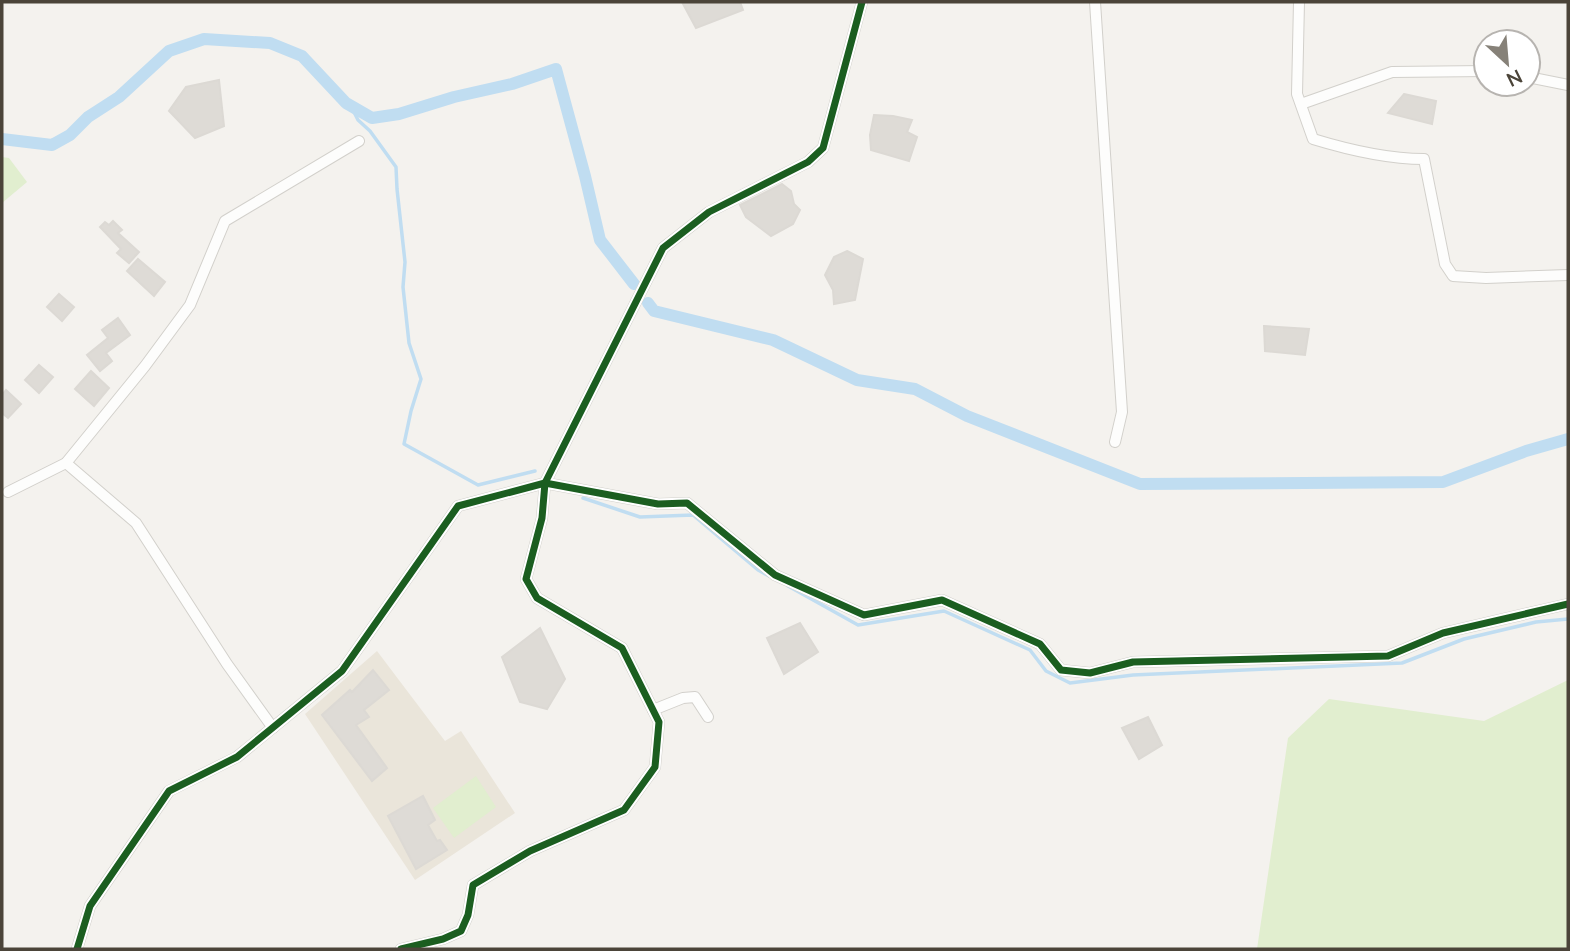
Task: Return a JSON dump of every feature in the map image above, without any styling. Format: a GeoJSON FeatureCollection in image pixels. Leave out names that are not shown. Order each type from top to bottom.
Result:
{"type":"FeatureCollection","features":[{"type":"Feature","properties":{"kind":"street"},"geometry":{"type":"LineString","coordinates":[[401,949],[443,939],[461,931],[468,915],[473,885],[530,851],[624,810],[655,767],[659,722],[622,648],[537,598],[526,579],[542,518],[545,483],[663,248],[709,212],[808,162],[823,148],[862,2]]}},
{"type":"Feature","properties":{"kind":"street"},"geometry":{"type":"LineString","coordinates":[[1096,2],[1122,412],[1115,442]]}},
{"type":"Feature","properties":{"kind":"street"},"geometry":{"type":"LineString","coordinates":[[1299,2],[1297,94],[1313,139],[1353,151],[1405,159],[1424,159],[1445,264],[1453,276],[1486,278],[1568,275]]}},
{"type":"Feature","properties":{"kind":"street"},"geometry":{"type":"LineString","coordinates":[[1301,104],[1392,72],[1472,71]]}},
{"type":"Feature","properties":{"kind":"street"},"geometry":{"type":"LineString","coordinates":[[1542,80],[1568,85]]}},
{"type":"Feature","properties":{"kind":"street"},"geometry":{"type":"LineString","coordinates":[[4,490],[66,463],[145,366],[190,305],[225,221],[359,141]]}},
{"type":"Feature","properties":{"kind":"street"},"geometry":{"type":"LineString","coordinates":[[66,463],[136,523],[227,664],[273,728]]}},
{"type":"Feature","properties":{"kind":"street"},"geometry":{"type":"LineString","coordinates":[[77,949],[90,906],[169,791],[237,757],[342,671],[457,506],[545,483],[658,504],[687,503],[775,575],[863,615],[942,600],[1040,644],[1061,670],[1090,673],[1133,662],[1388,656],[1443,634],[1568,604]]}},
{"type":"Feature","properties":{"kind":"street"},"geometry":{"type":"LineString","coordinates":[[653,710],[695,696],[708,717]]}},
{"type":"Feature","properties":{"kind":"shaded area"},"geometry":{"type":"Polygon","coordinates":[[[377,651],[445,741],[461,731],[515,813],[415,880],[305,714],[377,651]]]}},
{"type":"Feature","properties":{"kind":"green space"},"geometry":{"type":"Polygon","coordinates":[[[2,157],[9,158],[27,182],[2,203],[2,157]]]}},
{"type":"Feature","properties":{"kind":"green space"},"geometry":{"type":"Polygon","coordinates":[[[1568,680],[1568,949],[1257,949],[1288,738],[1329,699],[1484,721],[1568,680]]]}},
{"type":"Feature","properties":{"kind":"green space"},"geometry":{"type":"Polygon","coordinates":[[[476,776],[496,807],[454,838],[433,808],[476,776]]]}},
{"type":"Feature","properties":{"kind":"building"},"geometry":{"type":"Polygon","coordinates":[[[682,2],[740,2],[743,10],[696,28],[682,2]]]}},
{"type":"Feature","properties":{"kind":"building"},"geometry":{"type":"Polygon","coordinates":[[[219,80],[224,126],[195,138],[169,111],[186,87],[219,80]]]}},
{"type":"Feature","properties":{"kind":"building"},"geometry":{"type":"Polygon","coordinates":[[[1404,94],[1436,101],[1432,124],[1388,113],[1404,94]]]}},
{"type":"Feature","properties":{"kind":"building"},"geometry":{"type":"Polygon","coordinates":[[[874,115],[912,120],[907,132],[917,137],[909,161],[871,150],[870,135],[874,115]]]}},
{"type":"Feature","properties":{"kind":"building"},"geometry":{"type":"Polygon","coordinates":[[[782,184],[791,191],[794,204],[800,210],[793,224],[771,236],[746,217],[740,205],[782,184]]]}},
{"type":"Feature","properties":{"kind":"building"},"geometry":{"type":"Polygon","coordinates":[[[113,221],[122,230],[118,233],[139,252],[129,263],[117,253],[121,249],[100,227],[105,222],[109,225],[113,221]]]}},
{"type":"Feature","properties":{"kind":"building"},"geometry":{"type":"Polygon","coordinates":[[[847,251],[863,259],[855,300],[834,304],[833,290],[825,275],[834,257],[847,251]]]}},
{"type":"Feature","properties":{"kind":"building"},"geometry":{"type":"Polygon","coordinates":[[[138,259],[165,282],[154,296],[127,271],[138,259]]]}},
{"type":"Feature","properties":{"kind":"building"},"geometry":{"type":"Polygon","coordinates":[[[59,294],[74,307],[62,321],[47,307],[59,294]]]}},
{"type":"Feature","properties":{"kind":"building"},"geometry":{"type":"Polygon","coordinates":[[[118,318],[130,335],[106,353],[112,361],[100,371],[87,355],[108,338],[102,330],[118,318]]]}},
{"type":"Feature","properties":{"kind":"building"},"geometry":{"type":"Polygon","coordinates":[[[1264,326],[1309,329],[1305,355],[1265,351],[1264,326]]]}},
{"type":"Feature","properties":{"kind":"building"},"geometry":{"type":"Polygon","coordinates":[[[39,365],[53,377],[39,393],[25,380],[39,365]]]}},
{"type":"Feature","properties":{"kind":"building"},"geometry":{"type":"Polygon","coordinates":[[[91,371],[109,388],[94,406],[75,389],[91,371]]]}},
{"type":"Feature","properties":{"kind":"building"},"geometry":{"type":"Polygon","coordinates":[[[6,390],[21,404],[8,418],[2,413],[2,395],[6,390]]]}},
{"type":"Feature","properties":{"kind":"building"},"geometry":{"type":"Polygon","coordinates":[[[800,623],[818,652],[784,674],[767,638],[800,623]]]}},
{"type":"Feature","properties":{"kind":"building"},"geometry":{"type":"Polygon","coordinates":[[[540,628],[565,679],[547,709],[520,702],[502,657],[540,628]]]}},
{"type":"Feature","properties":{"kind":"building"},"geometry":{"type":"Polygon","coordinates":[[[373,670],[389,690],[364,710],[369,717],[356,725],[387,768],[372,781],[322,715],[350,690],[352,692],[373,670]]]}},
{"type":"Feature","properties":{"kind":"building"},"geometry":{"type":"Polygon","coordinates":[[[1148,717],[1162,745],[1139,759],[1122,728],[1148,717]]]}},
{"type":"Feature","properties":{"kind":"building"},"geometry":{"type":"Polygon","coordinates":[[[423,796],[435,820],[428,825],[437,841],[440,840],[447,850],[416,869],[388,816],[423,796]]]}},
{"type":"Feature","properties":{"kind":"waterway"},"geometry":{"type":"LineString","coordinates":[[2,139],[52,145],[70,135],[88,117],[119,97],[169,51],[204,39],[270,43],[302,56],[346,103],[372,118],[399,114],[454,97],[512,84],[556,69],[600,240],[634,284]]}},
{"type":"Feature","properties":{"kind":"waterway"},"geometry":{"type":"LineString","coordinates":[[351,106],[358,120],[370,131],[396,167],[409,343],[421,379],[404,444],[478,485],[535,471]]}},
{"type":"Feature","properties":{"kind":"waterway"},"geometry":{"type":"LineString","coordinates":[[648,303],[654,311],[773,340],[857,380],[915,389],[967,416],[1140,484],[1443,482],[1526,451],[1568,439]]}},
{"type":"Feature","properties":{"kind":"waterway"},"geometry":{"type":"LineString","coordinates":[[583,498],[640,517],[693,515],[758,570],[769,576]]}},
{"type":"Feature","properties":{"kind":"waterway"},"geometry":{"type":"LineString","coordinates":[[788,586],[858,625],[944,611],[1030,650],[1046,671],[1070,683],[1133,675],[1402,663],[1464,639],[1536,622],[1568,619]]}},
{"type":"Feature","properties":{"kind":"cycle path"},"geometry":{"type":"LineString","coordinates":[[401,949],[443,939],[461,931],[468,915],[473,885],[530,851],[624,810],[655,767],[659,722],[622,648],[537,598],[526,579],[542,518],[545,483],[663,248],[709,212],[808,162],[823,148],[862,2]]}},
{"type":"Feature","properties":{"kind":"cycle path"},"geometry":{"type":"LineString","coordinates":[[77,949],[90,906],[169,791],[237,757],[342,671],[458,506],[545,483],[658,504],[687,503],[775,575],[864,615],[942,600],[1040,644],[1061,670],[1090,673],[1133,662],[1388,656],[1443,633],[1568,604]]}}]}
